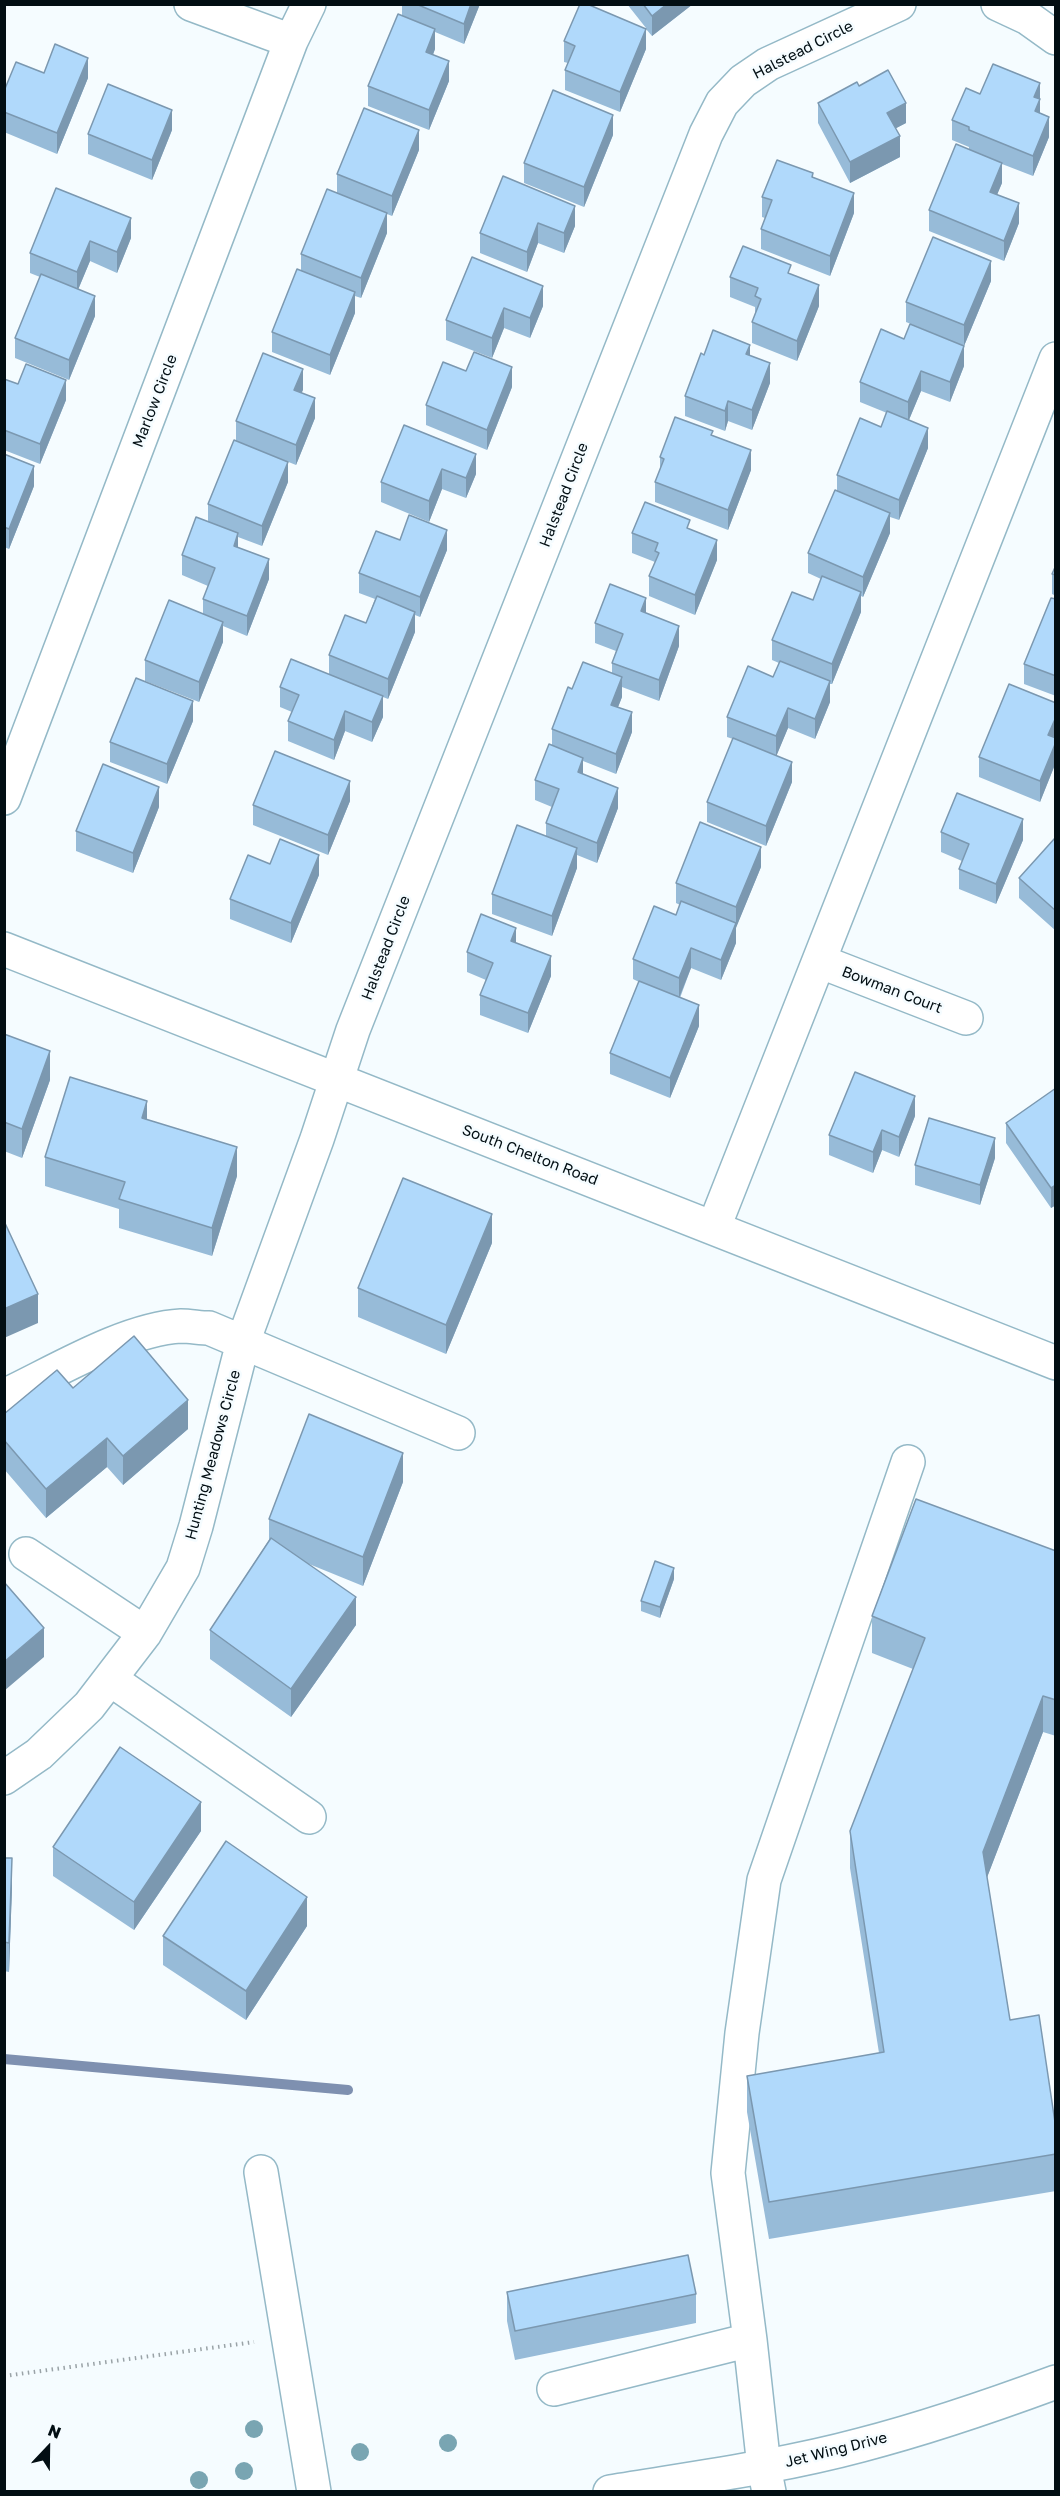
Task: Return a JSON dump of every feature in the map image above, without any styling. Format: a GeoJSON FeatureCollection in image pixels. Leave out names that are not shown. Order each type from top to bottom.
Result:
{"type":"FeatureCollection","features":[{"type":"Feature","properties":{"kind":"street"},"geometry":{"type":"LineString","coordinates":[[191,4],[291,41]]}},
{"type":"Feature","properties":{"kind":"street","name":"Marlow Circle"},"geometry":{"type":"LineString","coordinates":[[4,798],[291,41],[309,4]]}},
{"type":"Feature","properties":{"kind":"street","name":"Halstead Circle"},"geometry":{"type":"LineString","coordinates":[[336,1080],[353,1030],[711,123],[722,103],[742,81],[768,64],[899,4]]}},
{"type":"Feature","properties":{"kind":"street"},"geometry":{"type":"LineString","coordinates":[[998,4],[1028,18],[1056,38]]}},
{"type":"Feature","properties":{"kind":"street"},"geometry":{"type":"LineString","coordinates":[[714,1227],[1056,359]]}},
{"type":"Feature","properties":{"kind":"street","name":"South Chelton Road"},"geometry":{"type":"LineString","coordinates":[[4,949],[1056,1363]]}},
{"type":"Feature","properties":{"kind":"street","name":"Bowman Court"},"geometry":{"type":"LineString","coordinates":[[819,961],[966,1018]]}},
{"type":"Feature","properties":{"kind":"street","name":"Hunting Meadows Circle"},"geometry":{"type":"LineString","coordinates":[[4,1778],[39,1754],[89,1706],[145,1633],[183,1568],[243,1342],[336,1080]]}},
{"type":"Feature","properties":{"kind":"street"},"geometry":{"type":"LineString","coordinates":[[4,1396],[119,1342],[154,1330],[182,1326],[209,1328],[458,1432]]}},
{"type":"Feature","properties":{"kind":"street"},"geometry":{"type":"LineString","coordinates":[[766,2479],[728,2173],[742,2033],[764,1880],[908,1462]]}},
{"type":"Feature","properties":{"kind":"street"},"geometry":{"type":"LineString","coordinates":[[26,1554],[145,1633]]}},
{"type":"Feature","properties":{"kind":"street"},"geometry":{"type":"LineString","coordinates":[[110,1679],[309,1817]]}},
{"type":"Feature","properties":{"kind":"street"},"geometry":{"type":"LineString","coordinates":[[261,2172],[314,2492]]}},
{"type":"Feature","properties":{"kind":"street"},"geometry":{"type":"LineString","coordinates":[[554,2389],[750,2340]]}},
{"type":"Feature","properties":{"kind":"street","name":"Jet Wing Drive"},"geometry":{"type":"LineString","coordinates":[[610,2492],[766,2479],[860,2445],[955,2418],[1056,2382]]}},
{"type":"Feature","properties":{"kind":"path"},"geometry":{"type":"LineString","coordinates":[[4,2376],[288,2337]]}},
{"type":"Feature","properties":{"kind":"building"},"geometry":{"type":"Polygon","coordinates":[[[416,4],[471,4],[464,24],[416,4]]]}},
{"type":"Feature","properties":{"kind":"building"},"geometry":{"type":"Polygon","coordinates":[[[580,4],[587,4],[646,29],[620,92],[565,70],[575,46],[564,41],[580,4]]]}},
{"type":"Feature","properties":{"kind":"building"},"geometry":{"type":"Polygon","coordinates":[[[643,4],[667,4],[652,16],[643,4]]]}},
{"type":"Feature","properties":{"kind":"building"},"geometry":{"type":"Polygon","coordinates":[[[398,14],[435,29],[426,52],[449,61],[429,110],[368,86],[398,14]]]}},
{"type":"Feature","properties":{"kind":"building"},"geometry":{"type":"Polygon","coordinates":[[[55,44],[88,58],[57,133],[4,112],[4,91],[16,62],[44,73],[55,44]]]}},
{"type":"Feature","properties":{"kind":"building"},"geometry":{"type":"Polygon","coordinates":[[[993,64],[1040,83],[1034,97],[1040,99],[1035,111],[1049,117],[1033,156],[969,130],[969,127],[952,120],[966,88],[980,94],[993,64]]]}},
{"type":"Feature","properties":{"kind":"building"},"geometry":{"type":"Polygon","coordinates":[[[888,70],[906,103],[887,113],[900,136],[850,162],[818,103],[857,82],[859,86],[888,70]]]}},
{"type":"Feature","properties":{"kind":"building"},"geometry":{"type":"Polygon","coordinates":[[[108,84],[172,110],[152,160],[88,134],[108,84]]]}},
{"type":"Feature","properties":{"kind":"building"},"geometry":{"type":"Polygon","coordinates":[[[553,90],[613,115],[584,187],[524,163],[553,90]]]}},
{"type":"Feature","properties":{"kind":"building"},"geometry":{"type":"Polygon","coordinates":[[[364,108],[419,130],[392,196],[337,174],[364,108]]]}},
{"type":"Feature","properties":{"kind":"building"},"geometry":{"type":"Polygon","coordinates":[[[956,144],[1002,163],[990,192],[1019,203],[1004,241],[929,210],[956,144]]]}},
{"type":"Feature","properties":{"kind":"building"},"geometry":{"type":"Polygon","coordinates":[[[777,160],[813,173],[812,177],[854,193],[830,256],[761,229],[772,200],[762,197],[777,160]]]}},
{"type":"Feature","properties":{"kind":"building"},"geometry":{"type":"Polygon","coordinates":[[[503,176],[575,206],[564,233],[538,223],[527,252],[480,233],[503,176]]]}},
{"type":"Feature","properties":{"kind":"building"},"geometry":{"type":"Polygon","coordinates":[[[56,188],[131,218],[117,252],[90,241],[77,272],[30,253],[56,188]]]}},
{"type":"Feature","properties":{"kind":"building"},"geometry":{"type":"Polygon","coordinates":[[[327,189],[387,213],[361,278],[301,254],[327,189]]]}},
{"type":"Feature","properties":{"kind":"building"},"geometry":{"type":"Polygon","coordinates":[[[933,237],[991,261],[964,325],[906,302],[933,237]]]}},
{"type":"Feature","properties":{"kind":"building"},"geometry":{"type":"Polygon","coordinates":[[[743,246],[791,265],[788,273],[819,285],[797,341],[752,322],[761,299],[755,296],[758,288],[730,277],[743,246]]]}},
{"type":"Feature","properties":{"kind":"building"},"geometry":{"type":"Polygon","coordinates":[[[472,257],[543,286],[530,318],[504,308],[492,338],[446,320],[472,257]]]}},
{"type":"Feature","properties":{"kind":"building"},"geometry":{"type":"Polygon","coordinates":[[[297,269],[355,292],[330,355],[272,332],[297,269]]]}},
{"type":"Feature","properties":{"kind":"building"},"geometry":{"type":"Polygon","coordinates":[[[41,274],[95,296],[69,360],[15,338],[41,274]]]}},
{"type":"Feature","properties":{"kind":"building"},"geometry":{"type":"Polygon","coordinates":[[[910,324],[964,346],[950,382],[921,371],[908,402],[860,382],[881,329],[904,339],[910,324]]]}},
{"type":"Feature","properties":{"kind":"building"},"geometry":{"type":"Polygon","coordinates":[[[713,330],[750,345],[746,354],[770,363],[752,410],[728,401],[725,411],[685,396],[701,353],[704,355],[713,330]]]}},
{"type":"Feature","properties":{"kind":"building"},"geometry":{"type":"Polygon","coordinates":[[[474,352],[512,367],[487,430],[426,405],[443,362],[466,371],[474,352]]]}},
{"type":"Feature","properties":{"kind":"building"},"geometry":{"type":"Polygon","coordinates":[[[263,353],[303,369],[294,390],[315,398],[296,445],[236,421],[263,353]]]}},
{"type":"Feature","properties":{"kind":"building"},"geometry":{"type":"Polygon","coordinates":[[[26,364],[66,380],[40,444],[4,430],[4,379],[18,384],[26,364]]]}},
{"type":"Feature","properties":{"kind":"building"},"geometry":{"type":"Polygon","coordinates":[[[887,411],[928,428],[899,500],[837,475],[860,418],[881,427],[887,411]]]}},
{"type":"Feature","properties":{"kind":"building"},"geometry":{"type":"Polygon","coordinates":[[[675,417],[713,431],[711,435],[751,450],[728,510],[655,482],[664,459],[660,457],[675,417]]]}},
{"type":"Feature","properties":{"kind":"building"},"geometry":{"type":"Polygon","coordinates":[[[404,425],[476,454],[466,478],[442,469],[429,501],[381,482],[404,425]]]}},
{"type":"Feature","properties":{"kind":"building"},"geometry":{"type":"Polygon","coordinates":[[[234,440],[288,462],[262,526],[208,504],[234,440]]]}},
{"type":"Feature","properties":{"kind":"building"},"geometry":{"type":"Polygon","coordinates":[[[4,454],[34,466],[9,529],[4,527],[4,454]]]}},
{"type":"Feature","properties":{"kind":"building"},"geometry":{"type":"Polygon","coordinates":[[[835,490],[890,513],[863,577],[808,553],[835,490]]]}},
{"type":"Feature","properties":{"kind":"building"},"geometry":{"type":"Polygon","coordinates":[[[645,502],[690,520],[687,528],[717,540],[695,595],[649,576],[659,553],[655,551],[658,543],[632,533],[645,502]]]}},
{"type":"Feature","properties":{"kind":"building"},"geometry":{"type":"Polygon","coordinates":[[[409,515],[447,530],[420,597],[359,573],[376,531],[400,540],[409,515]]]}},
{"type":"Feature","properties":{"kind":"building"},"geometry":{"type":"Polygon","coordinates":[[[196,517],[238,533],[234,546],[269,559],[247,616],[203,599],[215,568],[182,555],[196,517]]]}},
{"type":"Feature","properties":{"kind":"building"},"geometry":{"type":"Polygon","coordinates":[[[822,576],[861,592],[832,664],[772,640],[792,592],[813,600],[822,576]]]}},
{"type":"Feature","properties":{"kind":"building"},"geometry":{"type":"Polygon","coordinates":[[[610,584],[646,598],[641,611],[679,626],[659,680],[612,663],[623,634],[595,623],[610,584]]]}},
{"type":"Feature","properties":{"kind":"building"},"geometry":{"type":"Polygon","coordinates":[[[377,596],[415,612],[388,679],[329,655],[345,615],[366,623],[377,596]]]}},
{"type":"Feature","properties":{"kind":"building"},"geometry":{"type":"Polygon","coordinates":[[[1051,598],[1056,599],[1056,676],[1024,664],[1051,598]]]}},
{"type":"Feature","properties":{"kind":"building"},"geometry":{"type":"Polygon","coordinates":[[[169,600],[223,622],[199,682],[145,660],[169,600]]]}},
{"type":"Feature","properties":{"kind":"building"},"geometry":{"type":"Polygon","coordinates":[[[291,659],[383,696],[372,722],[345,711],[334,740],[288,721],[299,695],[280,687],[291,659]]]}},
{"type":"Feature","properties":{"kind":"building"},"geometry":{"type":"Polygon","coordinates":[[[780,661],[830,681],[815,719],[788,708],[776,736],[727,717],[748,666],[773,677],[780,661]]]}},
{"type":"Feature","properties":{"kind":"building"},"geometry":{"type":"Polygon","coordinates":[[[583,662],[622,677],[611,705],[632,712],[616,754],[552,729],[568,687],[572,689],[583,662]]]}},
{"type":"Feature","properties":{"kind":"building"},"geometry":{"type":"Polygon","coordinates":[[[136,678],[193,701],[167,764],[110,742],[136,678]]]}},
{"type":"Feature","properties":{"kind":"building"},"geometry":{"type":"Polygon","coordinates":[[[1009,684],[1056,703],[1056,717],[1048,735],[1056,738],[1056,742],[1040,781],[979,757],[1009,684]]]}},
{"type":"Feature","properties":{"kind":"building"},"geometry":{"type":"Polygon","coordinates":[[[733,738],[792,762],[766,826],[707,802],[733,738]]]}},
{"type":"Feature","properties":{"kind":"building"},"geometry":{"type":"Polygon","coordinates":[[[549,744],[583,758],[578,772],[618,788],[597,843],[546,823],[559,789],[535,780],[549,744]]]}},
{"type":"Feature","properties":{"kind":"building"},"geometry":{"type":"Polygon","coordinates":[[[275,751],[350,781],[328,835],[253,805],[275,751]]]}},
{"type":"Feature","properties":{"kind":"building"},"geometry":{"type":"Polygon","coordinates":[[[103,764],[159,787],[133,853],[76,831],[103,764]]]}},
{"type":"Feature","properties":{"kind":"building"},"geometry":{"type":"Polygon","coordinates":[[[957,793],[1023,819],[996,884],[959,869],[969,844],[941,832],[957,793]]]}},
{"type":"Feature","properties":{"kind":"building"},"geometry":{"type":"Polygon","coordinates":[[[700,822],[761,847],[736,907],[676,883],[700,822]]]}},
{"type":"Feature","properties":{"kind":"building"},"geometry":{"type":"Polygon","coordinates":[[[517,825],[577,848],[552,916],[492,894],[517,825]]]}},
{"type":"Feature","properties":{"kind":"building"},"geometry":{"type":"Polygon","coordinates":[[[280,839],[319,855],[291,923],[230,899],[248,855],[270,864],[280,839]]]}},
{"type":"Feature","properties":{"kind":"building"},"geometry":{"type":"Polygon","coordinates":[[[1056,839],[1056,911],[1019,878],[1056,839]]]}},
{"type":"Feature","properties":{"kind":"building"},"geometry":{"type":"Polygon","coordinates":[[[681,901],[736,923],[721,960],[691,948],[679,978],[633,959],[654,906],[676,915],[681,901]]]}},
{"type":"Feature","properties":{"kind":"building"},"geometry":{"type":"Polygon","coordinates":[[[481,914],[516,928],[511,941],[551,956],[528,1013],[480,995],[493,963],[467,952],[481,914]]]}},
{"type":"Feature","properties":{"kind":"building"},"geometry":{"type":"Polygon","coordinates":[[[639,981],[699,1005],[670,1078],[610,1053],[639,981]]]}},
{"type":"Feature","properties":{"kind":"building"},"geometry":{"type":"Polygon","coordinates":[[[4,1034],[50,1051],[22,1129],[4,1122],[4,1034]]]}},
{"type":"Feature","properties":{"kind":"building"},"geometry":{"type":"Polygon","coordinates":[[[855,1072],[915,1096],[899,1137],[882,1130],[873,1152],[829,1135],[855,1072]]]}},
{"type":"Feature","properties":{"kind":"building"},"geometry":{"type":"Polygon","coordinates":[[[70,1077],[147,1101],[142,1118],[237,1147],[212,1228],[119,1199],[125,1182],[45,1157],[70,1077]]]}},
{"type":"Feature","properties":{"kind":"building"},"geometry":{"type":"Polygon","coordinates":[[[1056,1088],[1056,1185],[1051,1188],[1006,1123],[1056,1088]]]}},
{"type":"Feature","properties":{"kind":"building"},"geometry":{"type":"Polygon","coordinates":[[[929,1118],[995,1138],[980,1185],[915,1165],[929,1118]]]}},
{"type":"Feature","properties":{"kind":"building"},"geometry":{"type":"Polygon","coordinates":[[[403,1178],[492,1214],[446,1325],[358,1288],[403,1178]]]}},
{"type":"Feature","properties":{"kind":"building"},"geometry":{"type":"Polygon","coordinates":[[[4,1221],[38,1294],[4,1309],[4,1221]]]}},
{"type":"Feature","properties":{"kind":"building"},"geometry":{"type":"Polygon","coordinates":[[[134,1336],[188,1400],[123,1456],[107,1438],[46,1489],[4,1440],[4,1414],[57,1370],[73,1388],[134,1336]]]}},
{"type":"Feature","properties":{"kind":"building"},"geometry":{"type":"Polygon","coordinates":[[[309,1414],[403,1453],[363,1557],[269,1519],[309,1414]]]}},
{"type":"Feature","properties":{"kind":"building"},"geometry":{"type":"Polygon","coordinates":[[[916,1499],[1056,1551],[1056,1700],[1043,1696],[983,1852],[1010,2020],[1039,2015],[1056,2129],[1056,2154],[769,2202],[747,2076],[884,2052],[850,1831],[925,1638],[872,1616],[916,1499]]]}},
{"type":"Feature","properties":{"kind":"building"},"geometry":{"type":"Polygon","coordinates":[[[271,1538],[356,1597],[291,1689],[210,1630],[271,1538]]]}},
{"type":"Feature","properties":{"kind":"building"},"geometry":{"type":"Polygon","coordinates":[[[655,1561],[674,1568],[660,1607],[641,1601],[655,1561]]]}},
{"type":"Feature","properties":{"kind":"building"},"geometry":{"type":"Polygon","coordinates":[[[4,1582],[44,1628],[4,1662],[4,1582]]]}},
{"type":"Feature","properties":{"kind":"building"},"geometry":{"type":"Polygon","coordinates":[[[120,1747],[201,1802],[134,1902],[53,1847],[120,1747]]]}},
{"type":"Feature","properties":{"kind":"building"},"geometry":{"type":"Polygon","coordinates":[[[226,1841],[307,1897],[246,1991],[163,1936],[226,1841]]]}},
{"type":"Feature","properties":{"kind":"building"},"geometry":{"type":"Polygon","coordinates":[[[4,1858],[12,1858],[9,1943],[4,1942],[4,1858]]]}},
{"type":"Feature","properties":{"kind":"building"},"geometry":{"type":"Polygon","coordinates":[[[688,2255],[696,2294],[515,2331],[507,2292],[688,2255]]]}},
{"type":"Feature","properties":{"kind":"waterway"},"geometry":{"type":"LineString","coordinates":[[4,2059],[348,2090]]}}]}
